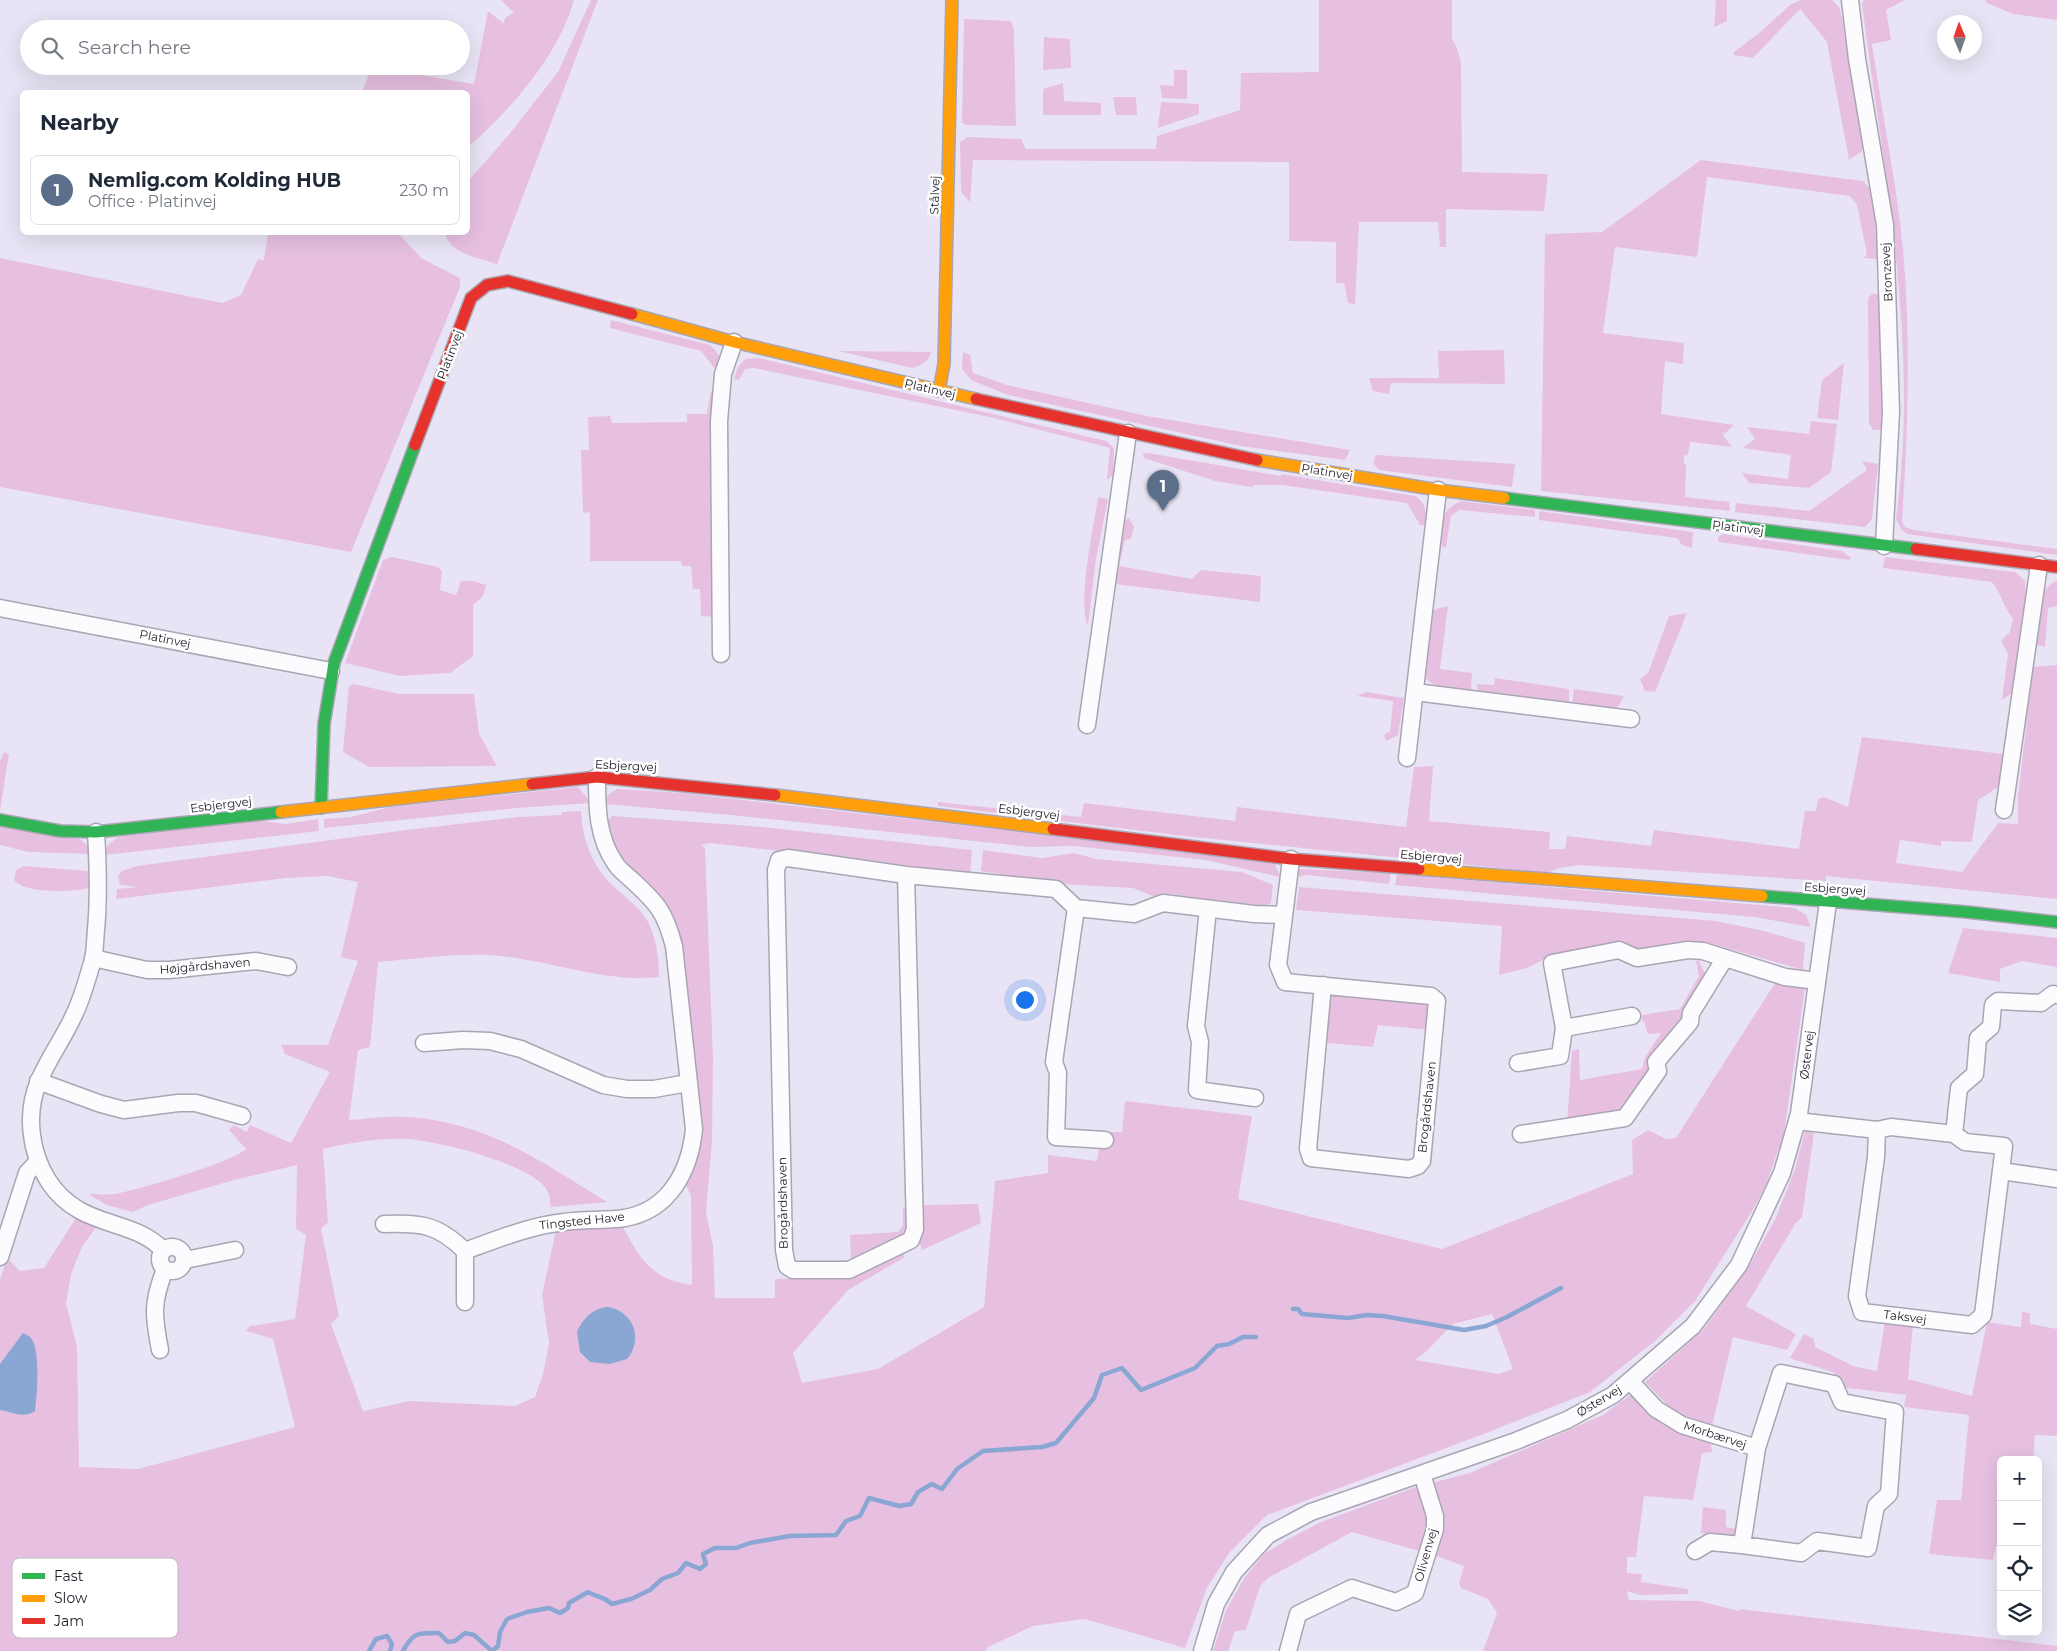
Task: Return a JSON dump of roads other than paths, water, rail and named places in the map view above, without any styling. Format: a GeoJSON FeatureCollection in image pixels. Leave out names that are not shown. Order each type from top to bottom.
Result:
{"type":"FeatureCollection","features":[{"type":"Feature","properties":{"kind":"street","name":"Stålvej"},"geometry":{"type":"LineString","coordinates":[[939,391],[944,364],[952,0]]}},
{"type":"Feature","properties":{"kind":"street","name":"Bronzevej"},"geometry":{"type":"LineString","coordinates":[[1850,0],[1857,59],[1885,224],[1891,411],[1884,546]]}},
{"type":"Feature","properties":{"kind":"street","name":"Platinvej"},"geometry":{"type":"LineString","coordinates":[[321,808],[321,735],[330,671],[471,298],[482,286],[491,282],[508,281],[734,342],[939,391],[1273,463],[1438,490],[2057,567]]}},
{"type":"Feature","properties":{"kind":"street"},"geometry":{"type":"LineString","coordinates":[[721,654],[719,421],[723,374],[734,342]]}},
{"type":"Feature","properties":{"kind":"street"},"geometry":{"type":"LineString","coordinates":[[1087,725],[1128,433]]}},
{"type":"Feature","properties":{"kind":"street"},"geometry":{"type":"LineString","coordinates":[[1407,758],[1438,490]]}},
{"type":"Feature","properties":{"kind":"street"},"geometry":{"type":"LineString","coordinates":[[2004,810],[2039,565]]}},
{"type":"Feature","properties":{"kind":"street","name":"Platinvej"},"geometry":{"type":"LineString","coordinates":[[0,608],[330,671]]}},
{"type":"Feature","properties":{"kind":"street"},"geometry":{"type":"LineString","coordinates":[[1415,692],[1631,719]]}},
{"type":"Feature","properties":{"kind":"street","name":"Esbjergvej"},"geometry":{"type":"LineString","coordinates":[[0,820],[60,831],[96,832],[321,808],[531,782],[597,777],[833,801],[1291,859],[1967,912],[2057,922]]}},
{"type":"Feature","properties":{"kind":"street","name":"Tingsted Have"},"geometry":{"type":"LineString","coordinates":[[465,1251],[531,1227],[565,1221],[626,1218],[651,1209],[672,1192],[684,1173],[692,1153],[694,1129],[678,977],[668,923],[658,905],[615,864],[604,842],[597,817],[597,777]]}},
{"type":"Feature","properties":{"kind":"street"},"geometry":{"type":"LineString","coordinates":[[96,832],[99,890],[93,958],[74,1016],[38,1081],[31,1118],[32,1139],[38,1161],[49,1182],[68,1204],[92,1218],[152,1238],[163,1250]]}},
{"type":"Feature","properties":{"kind":"street","name":"Brogårdshaven"},"geometry":{"type":"LineString","coordinates":[[906,875],[915,1229],[911,1240],[849,1270],[793,1270],[787,1266],[784,1250],[776,870],[779,860],[788,858],[906,875],[1056,890],[1076,908]]}},
{"type":"Feature","properties":{"kind":"street","name":"Brogårdshaven"},"geometry":{"type":"LineString","coordinates":[[1291,859],[1278,966],[1280,975],[1285,982],[1323,985],[1431,996],[1437,1001],[1422,1161],[1418,1166],[1409,1169],[1310,1158],[1308,1149],[1323,985]]}},
{"type":"Feature","properties":{"kind":"street","name":"Østervej"},"geometry":{"type":"LineString","coordinates":[[1202,1651],[1216,1604],[1229,1580],[1249,1553],[1268,1535],[1311,1512],[1516,1441],[1566,1420],[1613,1395],[1693,1326],[1739,1265],[1782,1173],[1797,1121],[1828,902]]}},
{"type":"Feature","properties":{"kind":"street"},"geometry":{"type":"LineString","coordinates":[[1105,1140],[1056,1137],[1058,1073],[1054,1062],[1076,908],[1134,914],[1163,903],[1254,914],[1283,915]]}},
{"type":"Feature","properties":{"kind":"street"},"geometry":{"type":"LineString","coordinates":[[1208,909],[1196,1026],[1200,1042],[1197,1090],[1255,1098]]}},
{"type":"Feature","properties":{"kind":"street"},"geometry":{"type":"LineString","coordinates":[[1518,1063],[1560,1056],[1564,1028],[1552,963],[1619,950],[1638,958],[1688,950],[1703,951],[1785,977],[1817,981]]}},
{"type":"Feature","properties":{"kind":"street","name":"Højgårdshaven"},"geometry":{"type":"LineString","coordinates":[[93,958],[147,970],[169,970],[256,961],[288,967]]}},
{"type":"Feature","properties":{"kind":"street"},"geometry":{"type":"LineString","coordinates":[[1521,1134],[1625,1118],[1658,1071],[1656,1062],[1690,1022],[1691,1013],[1725,958]]}},
{"type":"Feature","properties":{"kind":"street"},"geometry":{"type":"LineString","coordinates":[[1954,1134],[1959,1088],[1975,1074],[1978,1038],[1991,1027],[1993,1005],[1998,1001],[2041,1003],[2053,994],[2057,995]]}},
{"type":"Feature","properties":{"kind":"street"},"geometry":{"type":"LineString","coordinates":[[1564,1028],[1632,1016]]}},
{"type":"Feature","properties":{"kind":"street"},"geometry":{"type":"LineString","coordinates":[[424,1043],[463,1040],[490,1041],[521,1049],[603,1085],[627,1090],[654,1089],[688,1083]]}},
{"type":"Feature","properties":{"kind":"street"},"geometry":{"type":"LineString","coordinates":[[38,1081],[124,1110],[178,1103],[196,1103],[242,1116]]}},
{"type":"Feature","properties":{"kind":"street","name":"Taksvej"},"geometry":{"type":"LineString","coordinates":[[1797,1121],[1877,1130],[1892,1127],[1954,1134],[1965,1142],[2004,1146],[1983,1315],[1972,1325],[1862,1312],[1857,1296],[1876,1157],[1877,1130]]}},
{"type":"Feature","properties":{"kind":"street"},"geometry":{"type":"LineString","coordinates":[[0,1257],[27,1173],[38,1161]]}},
{"type":"Feature","properties":{"kind":"street"},"geometry":{"type":"LineString","coordinates":[[2001,1171],[2057,1179]]}},
{"type":"Feature","properties":{"kind":"street"},"geometry":{"type":"LineString","coordinates":[[384,1224],[418,1223],[438,1229],[465,1251],[465,1302]]}},
{"type":"Feature","properties":{"kind":"street"},"geometry":{"type":"LineString","coordinates":[[185,1260],[183,1252],[176,1247],[169,1247],[163,1250],[160,1262],[165,1269],[177,1270],[185,1260],[235,1250]]}},
{"type":"Feature","properties":{"kind":"street"},"geometry":{"type":"LineString","coordinates":[[160,1350],[154,1317],[154,1303],[165,1269]]}},
{"type":"Feature","properties":{"kind":"street","name":"Morbærvej"},"geometry":{"type":"LineString","coordinates":[[1694,1551],[1710,1542],[1801,1553],[1817,1541],[1868,1548],[1876,1506],[1889,1494],[1895,1412],[1842,1402],[1834,1384],[1781,1373],[1757,1448],[1742,1545]]}},
{"type":"Feature","properties":{"kind":"street","name":"Morbærvej"},"geometry":{"type":"LineString","coordinates":[[1630,1381],[1656,1409],[1682,1425],[1757,1448]]}},
{"type":"Feature","properties":{"kind":"street","name":"Olivenvej"},"geometry":{"type":"LineString","coordinates":[[1288,1651],[1298,1614],[1352,1588],[1396,1602],[1415,1593],[1435,1529],[1435,1516],[1422,1474]]}},
{"type":"Feature","properties":{"kind":"water"},"geometry":{"type":"Polygon","coordinates":[[[608,1307],[624,1314],[629,1320],[633,1327],[635,1343],[627,1359],[610,1364],[590,1362],[580,1352],[577,1332],[589,1315],[608,1307]]]}},
{"type":"Feature","properties":{"kind":"water"},"geometry":{"type":"Polygon","coordinates":[[[23,1333],[30,1337],[36,1351],[37,1384],[35,1411],[22,1415],[0,1410],[0,1364],[23,1333]]]}},
{"type":"Feature","properties":{"kind":"waterway"},"geometry":{"type":"LineString","coordinates":[[1293,1309],[1298,1309],[1302,1314],[1348,1318],[1367,1315],[1383,1316],[1464,1330],[1486,1326],[1507,1317],[1561,1288]]}},
{"type":"Feature","properties":{"kind":"waterway"},"geometry":{"type":"LineString","coordinates":[[403,1651],[413,1637],[432,1633],[439,1633],[448,1642],[455,1641],[465,1633],[474,1635],[492,1651],[498,1646],[500,1632],[507,1619],[527,1612],[549,1608],[560,1613],[568,1608],[569,1603],[588,1592],[612,1604],[631,1599],[650,1590],[662,1579],[678,1573],[686,1563],[700,1569],[706,1564],[703,1554],[715,1548],[736,1548],[750,1543],[790,1536],[836,1535],[846,1521],[860,1516],[869,1498],[899,1506],[911,1504],[918,1492],[932,1484],[942,1489],[957,1469],[983,1451],[1042,1447],[1056,1443],[1094,1398],[1102,1375],[1122,1368],[1141,1390],[1195,1368],[1217,1346],[1229,1344],[1243,1337],[1256,1337]]}},
{"type":"Feature","properties":{"kind":"waterway"},"geometry":{"type":"LineString","coordinates":[[369,1651],[376,1639],[387,1636],[392,1644],[390,1651]]}},
{"type":"Feature","properties":{"kind":"place","name":"Nemlig.com Kolding HUB"},"geometry":{"type":"Point","coordinates":[1163,511]}}]}
